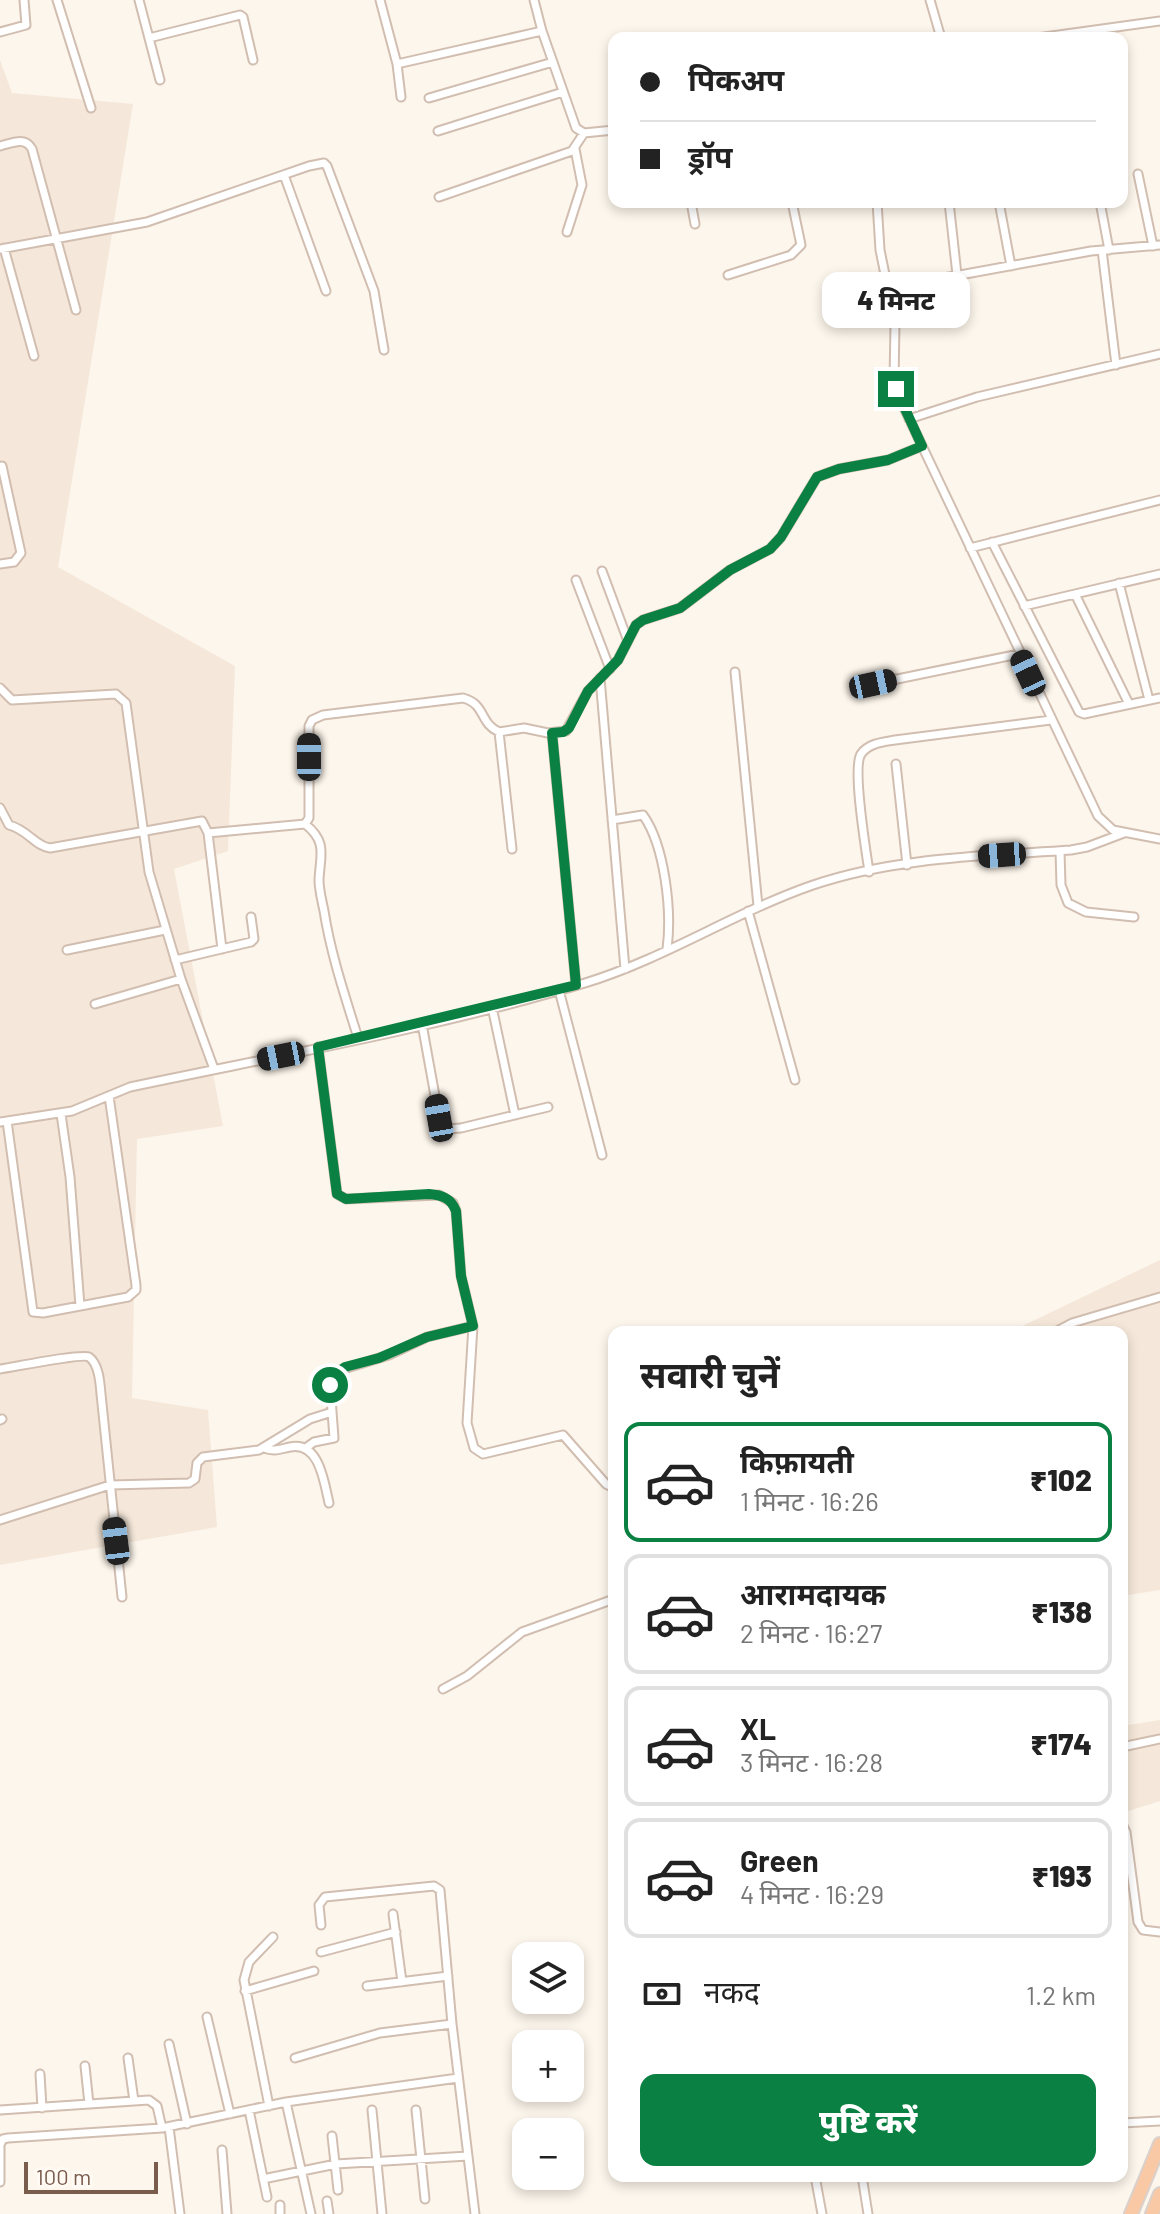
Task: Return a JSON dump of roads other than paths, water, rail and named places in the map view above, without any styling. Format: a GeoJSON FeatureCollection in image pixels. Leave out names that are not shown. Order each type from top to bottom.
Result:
{"type":"FeatureCollection","features":[{"type":"Feature","properties":{"kind":"highway"},"geometry":{"type":"LineString","coordinates":[[1131,2214],[1160,2144]]}},
{"type":"Feature","properties":{"kind":"highway"},"geometry":{"type":"LineString","coordinates":[[1152,2214],[1160,2194]]}},
{"type":"Feature","properties":{"kind":"street"},"geometry":{"type":"LineString","coordinates":[[0,32],[26,25],[24,0]]}},
{"type":"Feature","properties":{"kind":"street"},"geometry":{"type":"LineString","coordinates":[[57,0],[91,108]]}},
{"type":"Feature","properties":{"kind":"street"},"geometry":{"type":"LineString","coordinates":[[139,0],[160,80]]}},
{"type":"Feature","properties":{"kind":"street"},"geometry":{"type":"LineString","coordinates":[[380,0],[397,64],[401,97]]}},
{"type":"Feature","properties":{"kind":"street"},"geometry":{"type":"LineString","coordinates":[[534,0],[576,128],[584,133],[608,131]]}},
{"type":"Feature","properties":{"kind":"street"},"geometry":{"type":"LineString","coordinates":[[930,0],[939,32]]}},
{"type":"Feature","properties":{"kind":"street"},"geometry":{"type":"LineString","coordinates":[[149,38],[240,15],[253,60]]}},
{"type":"Feature","properties":{"kind":"street"},"geometry":{"type":"LineString","coordinates":[[1080,32],[1160,21]]}},
{"type":"Feature","properties":{"kind":"street"},"geometry":{"type":"LineString","coordinates":[[397,64],[542,31]]}},
{"type":"Feature","properties":{"kind":"street"},"geometry":{"type":"LineString","coordinates":[[429,98],[553,62]]}},
{"type":"Feature","properties":{"kind":"street"},"geometry":{"type":"LineString","coordinates":[[438,131],[563,92]]}},
{"type":"Feature","properties":{"kind":"street"},"geometry":{"type":"LineString","coordinates":[[567,232],[582,185],[575,149],[584,133]]}},
{"type":"Feature","properties":{"kind":"street"},"geometry":{"type":"LineString","coordinates":[[0,146],[23,140],[29,143],[76,310]]}},
{"type":"Feature","properties":{"kind":"street"},"geometry":{"type":"LineString","coordinates":[[439,197],[575,149]]}},
{"type":"Feature","properties":{"kind":"street"},"geometry":{"type":"LineString","coordinates":[[34,356],[2,248],[147,222],[319,162],[327,166],[374,291],[384,350]]}},
{"type":"Feature","properties":{"kind":"street"},"geometry":{"type":"LineString","coordinates":[[889,288],[1106,250],[1156,246],[1138,174]]}},
{"type":"Feature","properties":{"kind":"street"},"geometry":{"type":"LineString","coordinates":[[284,175],[326,291]]}},
{"type":"Feature","properties":{"kind":"street"},"geometry":{"type":"LineString","coordinates":[[692,208],[695,224]]}},
{"type":"Feature","properties":{"kind":"street"},"geometry":{"type":"LineString","coordinates":[[728,275],[799,250],[801,245],[793,208]]}},
{"type":"Feature","properties":{"kind":"street"},"geometry":{"type":"LineString","coordinates":[[877,208],[880,250],[895,324],[894,381],[909,419],[1098,816],[1107,827],[1160,839]]}},
{"type":"Feature","properties":{"kind":"street"},"geometry":{"type":"LineString","coordinates":[[950,208],[957,275]]}},
{"type":"Feature","properties":{"kind":"street"},"geometry":{"type":"LineString","coordinates":[[1000,208],[1011,266]]}},
{"type":"Feature","properties":{"kind":"street"},"geometry":{"type":"LineString","coordinates":[[1101,208],[1116,365]]}},
{"type":"Feature","properties":{"kind":"street"},"geometry":{"type":"LineString","coordinates":[[909,419],[977,397],[1160,354]]}},
{"type":"Feature","properties":{"kind":"street"},"geometry":{"type":"LineString","coordinates":[[305,824],[309,818],[309,726],[317,717],[463,698],[478,705],[487,724],[499,732],[524,728],[563,732],[569,728],[588,691],[618,660],[636,625],[680,608],[730,570],[770,549],[781,537],[817,477],[839,469],[888,460],[922,446]]}},
{"type":"Feature","properties":{"kind":"street"},"geometry":{"type":"LineString","coordinates":[[0,564],[14,562],[21,553],[2,466]]}},
{"type":"Feature","properties":{"kind":"street"},"geometry":{"type":"LineString","coordinates":[[970,548],[1160,500]]}},
{"type":"Feature","properties":{"kind":"street"},"geometry":{"type":"LineString","coordinates":[[992,542],[1079,712],[1084,714],[1160,698]]}},
{"type":"Feature","properties":{"kind":"street"},"geometry":{"type":"LineString","coordinates":[[602,571],[628,641]]}},
{"type":"Feature","properties":{"kind":"street"},"geometry":{"type":"LineString","coordinates":[[1024,606],[1160,574]]}},
{"type":"Feature","properties":{"kind":"street"},"geometry":{"type":"LineString","coordinates":[[576,580],[610,669]]}},
{"type":"Feature","properties":{"kind":"street"},"geometry":{"type":"LineString","coordinates":[[1119,583],[1149,700]]}},
{"type":"Feature","properties":{"kind":"street"},"geometry":{"type":"LineString","coordinates":[[1075,594],[1129,704]]}},
{"type":"Feature","properties":{"kind":"street"},"geometry":{"type":"LineString","coordinates":[[873,684],[1019,654]]}},
{"type":"Feature","properties":{"kind":"street"},"geometry":{"type":"LineString","coordinates":[[735,672],[758,906]]}},
{"type":"Feature","properties":{"kind":"street"},"geometry":{"type":"LineString","coordinates":[[600,678],[625,969]]}},
{"type":"Feature","properties":{"kind":"street"},"geometry":{"type":"LineString","coordinates":[[0,688],[7,698],[18,700],[121,696],[128,710],[149,872],[181,979],[214,1069]]}},
{"type":"Feature","properties":{"kind":"street"},"geometry":{"type":"LineString","coordinates":[[869,872],[857,766],[864,750],[895,740],[1051,720]]}},
{"type":"Feature","properties":{"kind":"street"},"geometry":{"type":"LineString","coordinates":[[499,732],[512,849]]}},
{"type":"Feature","properties":{"kind":"street"},"geometry":{"type":"LineString","coordinates":[[552,733],[576,985]]}},
{"type":"Feature","properties":{"kind":"street"},"geometry":{"type":"LineString","coordinates":[[896,764],[907,865]]}},
{"type":"Feature","properties":{"kind":"street"},"geometry":{"type":"LineString","coordinates":[[0,808],[9,825],[25,830],[43,847],[198,821],[205,823],[222,949]]}},
{"type":"Feature","properties":{"kind":"street"},"geometry":{"type":"LineString","coordinates":[[612,820],[640,814],[645,816],[659,850],[669,924],[667,949]]}},
{"type":"Feature","properties":{"kind":"street"},"geometry":{"type":"LineString","coordinates":[[208,833],[305,824],[313,830],[322,851],[319,883],[326,928],[339,982],[358,1038]]}},
{"type":"Feature","properties":{"kind":"street"},"geometry":{"type":"LineString","coordinates":[[109,1096],[136,1290],[128,1297],[43,1313],[33,1312],[4,1122],[61,1114],[91,1105],[109,1096],[130,1087],[422,1024],[559,990],[625,969],[758,906],[814,885],[907,865],[1087,847],[1124,833]]}},
{"type":"Feature","properties":{"kind":"street"},"geometry":{"type":"LineString","coordinates":[[1060,851],[1061,885],[1068,903],[1086,912],[1134,917]]}},
{"type":"Feature","properties":{"kind":"street"},"geometry":{"type":"LineString","coordinates":[[748,911],[795,1080]]}},
{"type":"Feature","properties":{"kind":"street"},"geometry":{"type":"LineString","coordinates":[[175,960],[251,942],[254,939],[251,917]]}},
{"type":"Feature","properties":{"kind":"street"},"geometry":{"type":"LineString","coordinates":[[67,950],[165,930]]}},
{"type":"Feature","properties":{"kind":"street"},"geometry":{"type":"LineString","coordinates":[[95,1004],[181,979]]}},
{"type":"Feature","properties":{"kind":"street"},"geometry":{"type":"LineString","coordinates":[[559,990],[602,1155]]}},
{"type":"Feature","properties":{"kind":"street"},"geometry":{"type":"LineString","coordinates":[[492,1007],[515,1115]]}},
{"type":"Feature","properties":{"kind":"street"},"geometry":{"type":"LineString","coordinates":[[422,1024],[442,1125],[447,1129],[548,1107]]}},
{"type":"Feature","properties":{"kind":"street"},"geometry":{"type":"LineString","coordinates":[[318,1047],[337,1194],[346,1199],[429,1194],[439,1195],[453,1203],[461,1276],[473,1326],[467,1426],[474,1448],[483,1454],[563,1435],[608,1485]]}},
{"type":"Feature","properties":{"kind":"street"},"geometry":{"type":"LineString","coordinates":[[61,1114],[70,1177],[80,1306]]}},
{"type":"Feature","properties":{"kind":"street"},"geometry":{"type":"LineString","coordinates":[[1066,1326],[1160,1297]]}},
{"type":"Feature","properties":{"kind":"street"},"geometry":{"type":"LineString","coordinates":[[264,1448],[272,1451],[307,1447],[314,1442],[334,1438],[330,1385],[331,1377],[337,1371],[389,1355],[427,1337],[473,1326]]}},
{"type":"Feature","properties":{"kind":"street"},"geometry":{"type":"LineString","coordinates":[[0,1369],[78,1355],[90,1358],[96,1369],[122,1597]]}},
{"type":"Feature","properties":{"kind":"street"},"geometry":{"type":"LineString","coordinates":[[0,1520],[110,1485],[189,1483],[195,1479],[199,1459],[264,1448],[310,1419],[332,1412]]}},
{"type":"Feature","properties":{"kind":"street"},"geometry":{"type":"LineString","coordinates":[[307,1447],[320,1471],[329,1503]]}},
{"type":"Feature","properties":{"kind":"street"},"geometry":{"type":"LineString","coordinates":[[443,1689],[467,1676],[522,1632],[608,1601]]}},
{"type":"Feature","properties":{"kind":"street"},"geometry":{"type":"LineString","coordinates":[[1128,1746],[1160,1739]]}},
{"type":"Feature","properties":{"kind":"street"},"geometry":{"type":"LineString","coordinates":[[1128,1847],[1138,1922],[1143,1930],[1160,1932]]}},
{"type":"Feature","properties":{"kind":"street"},"geometry":{"type":"LineString","coordinates":[[321,1925],[319,1905],[325,1897],[438,1887],[475,2214]]}},
{"type":"Feature","properties":{"kind":"street"},"geometry":{"type":"LineString","coordinates":[[393,1914],[402,1982]]}},
{"type":"Feature","properties":{"kind":"street"},"geometry":{"type":"LineString","coordinates":[[321,1952],[396,1932]]}},
{"type":"Feature","properties":{"kind":"street"},"geometry":{"type":"LineString","coordinates":[[269,2106],[245,1991],[246,1968],[273,1937]]}},
{"type":"Feature","properties":{"kind":"street"},"geometry":{"type":"LineString","coordinates":[[245,1991],[314,1971]]}},
{"type":"Feature","properties":{"kind":"street"},"geometry":{"type":"LineString","coordinates":[[367,1986],[448,1976]]}},
{"type":"Feature","properties":{"kind":"street"},"geometry":{"type":"LineString","coordinates":[[207,2017],[230,2114]]}},
{"type":"Feature","properties":{"kind":"street"},"geometry":{"type":"LineString","coordinates":[[295,2058],[380,2033],[452,2024]]}},
{"type":"Feature","properties":{"kind":"street"},"geometry":{"type":"LineString","coordinates":[[169,2044],[187,2124]]}},
{"type":"Feature","properties":{"kind":"street"},"geometry":{"type":"LineString","coordinates":[[128,2058],[134,2101]]}},
{"type":"Feature","properties":{"kind":"street"},"geometry":{"type":"LineString","coordinates":[[85,2066],[89,2104]]}},
{"type":"Feature","properties":{"kind":"street"},"geometry":{"type":"LineString","coordinates":[[40,2074],[42,2108]]}},
{"type":"Feature","properties":{"kind":"street"},"geometry":{"type":"LineString","coordinates":[[0,2182],[0,2146],[3,2139],[165,2128],[286,2102],[458,2078]]}},
{"type":"Feature","properties":{"kind":"street"},"geometry":{"type":"LineString","coordinates":[[0,2110],[153,2102],[165,2128],[180,2214]]}},
{"type":"Feature","properties":{"kind":"street"},"geometry":{"type":"LineString","coordinates":[[286,2102],[311,2214]]}},
{"type":"Feature","properties":{"kind":"street"},"geometry":{"type":"LineString","coordinates":[[249,2110],[267,2197]]}},
{"type":"Feature","properties":{"kind":"street"},"geometry":{"type":"LineString","coordinates":[[372,2110],[382,2214]]}},
{"type":"Feature","properties":{"kind":"street"},"geometry":{"type":"LineString","coordinates":[[416,2110],[425,2199]]}},
{"type":"Feature","properties":{"kind":"street"},"geometry":{"type":"LineString","coordinates":[[1128,2123],[1160,2121]]}},
{"type":"Feature","properties":{"kind":"street"},"geometry":{"type":"LineString","coordinates":[[332,2136],[338,2190]]}},
{"type":"Feature","properties":{"kind":"street"},"geometry":{"type":"LineString","coordinates":[[222,2150],[227,2214]]}},
{"type":"Feature","properties":{"kind":"street"},"geometry":{"type":"LineString","coordinates":[[263,2179],[336,2164],[468,2156]]}},
{"type":"Feature","properties":{"kind":"street"},"geometry":{"type":"LineString","coordinates":[[816,2182],[822,2214]]}},
{"type":"Feature","properties":{"kind":"street"},"geometry":{"type":"LineString","coordinates":[[863,2182],[868,2214]]}},
{"type":"Feature","properties":{"kind":"street"},"geometry":{"type":"LineString","coordinates":[[327,2201],[329,2214]]}}]}
